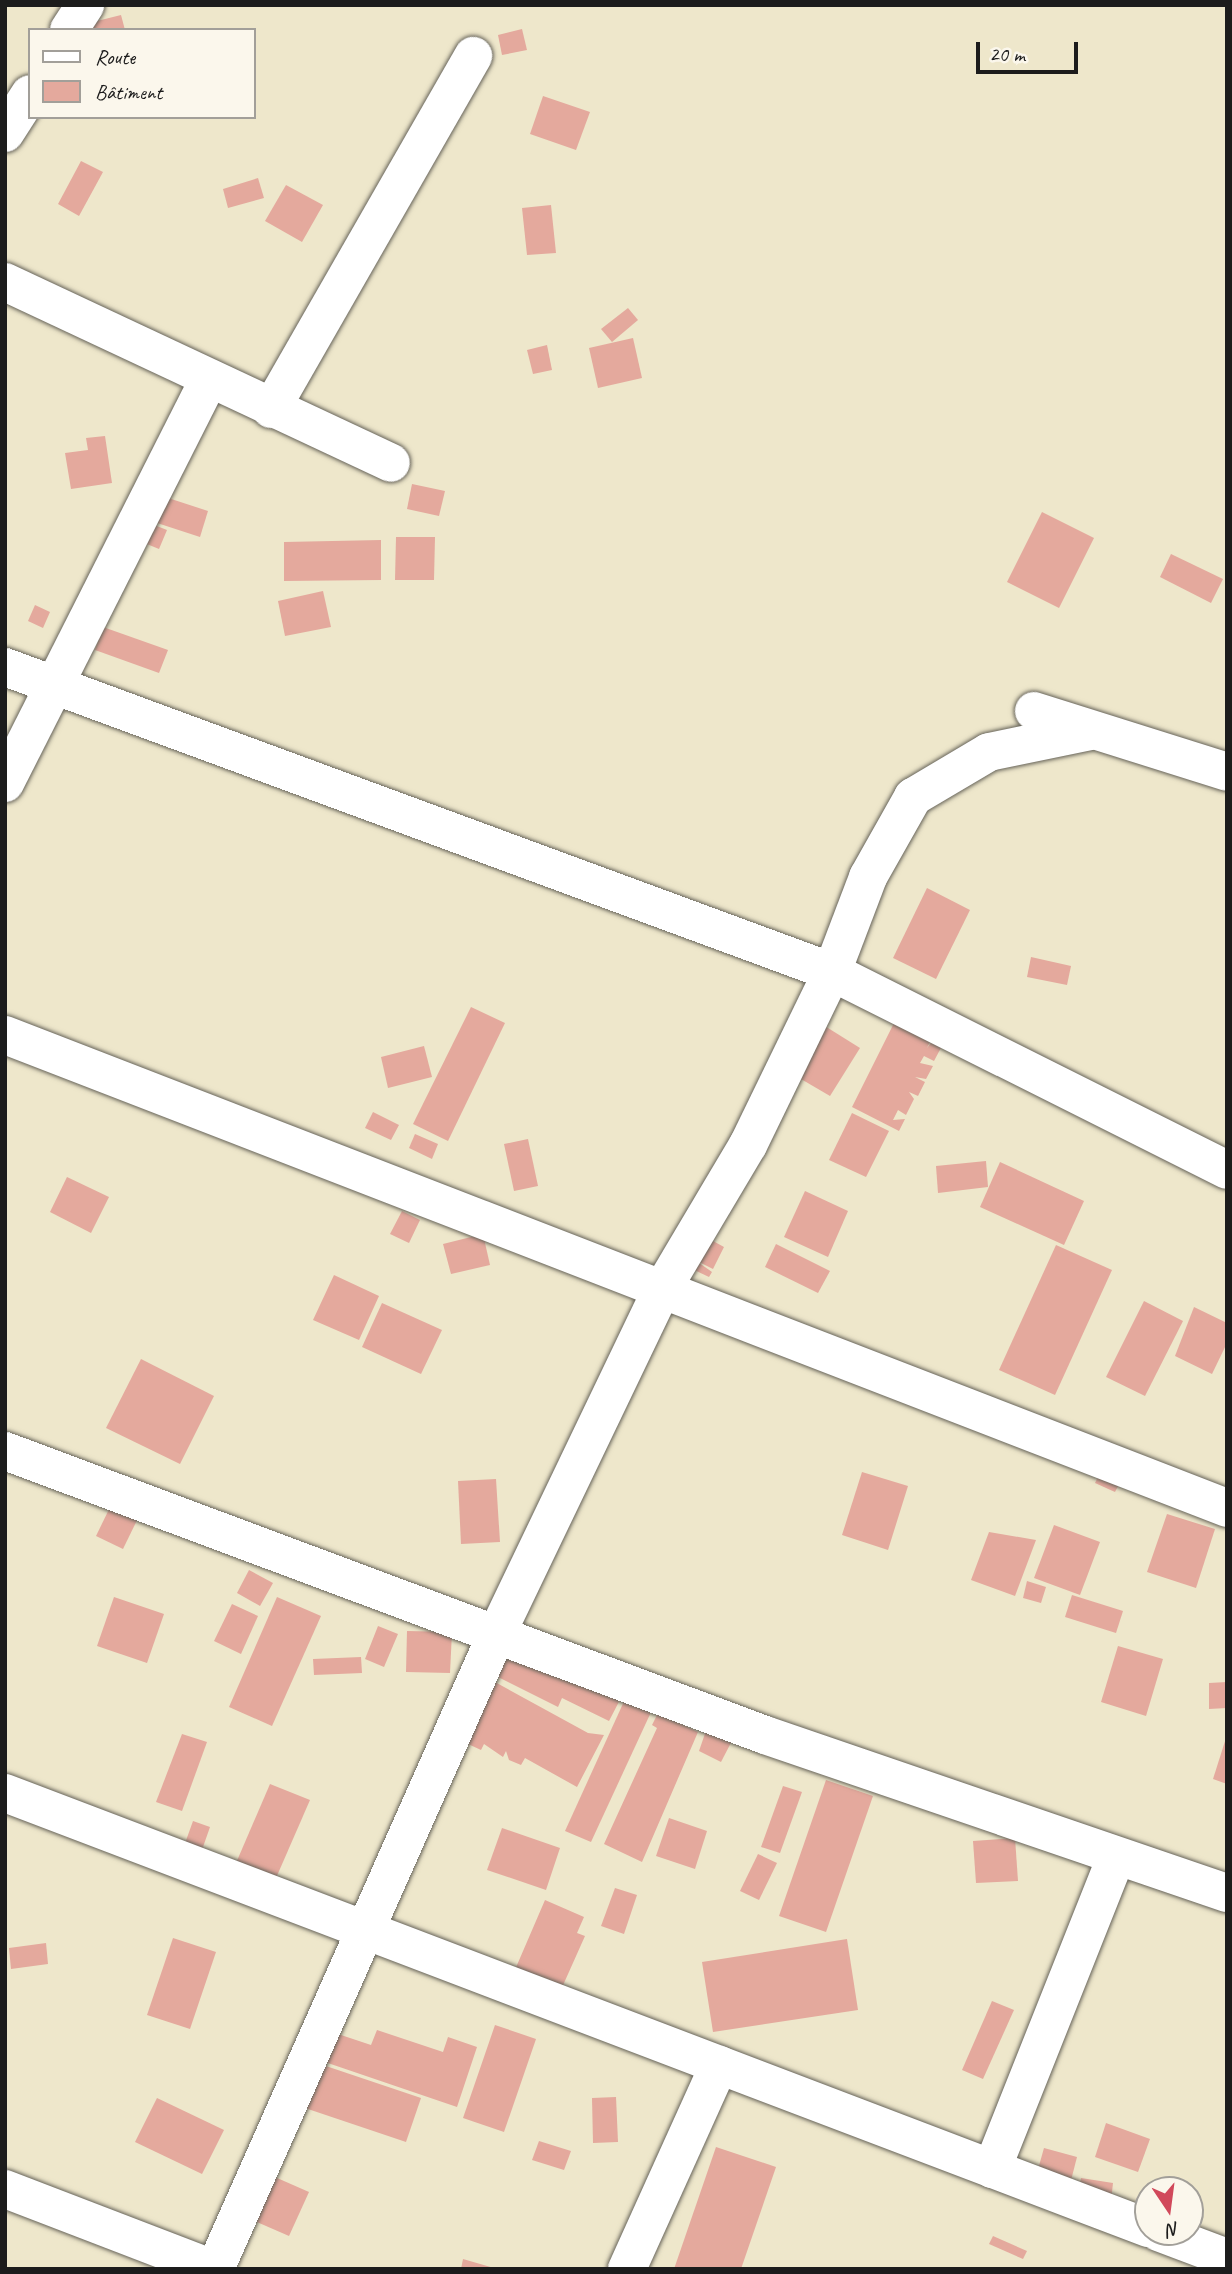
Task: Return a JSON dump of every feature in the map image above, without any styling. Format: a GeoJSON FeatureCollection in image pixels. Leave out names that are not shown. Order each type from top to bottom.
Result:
{"type":"FeatureCollection","features":[{"type":"Feature","properties":{"kind":"street"},"geometry":{"type":"LineString","coordinates":[[70,28],[85,5]]}},
{"type":"Feature","properties":{"kind":"street"},"geometry":{"type":"LineString","coordinates":[[271,410],[473,56]]}},
{"type":"Feature","properties":{"kind":"street"},"geometry":{"type":"LineString","coordinates":[[5,133],[28,97]]}},
{"type":"Feature","properties":{"kind":"street"},"geometry":{"type":"LineString","coordinates":[[5,282],[271,410],[391,463]]}},
{"type":"Feature","properties":{"kind":"street"},"geometry":{"type":"LineString","coordinates":[[5,783],[51,684],[209,380]]}},
{"type":"Feature","properties":{"kind":"street"},"geometry":{"type":"LineString","coordinates":[[5,667],[832,972],[1227,1170]]}},
{"type":"Feature","properties":{"kind":"street"},"geometry":{"type":"LineString","coordinates":[[1034,711],[1090,731],[1227,772]]}},
{"type":"Feature","properties":{"kind":"street"},"geometry":{"type":"LineString","coordinates":[[5,2189],[214,2269],[363,1929],[498,1631],[660,1293],[748,1145],[832,972],[868,877],[913,797],[989,752],[1090,731]]}},
{"type":"Feature","properties":{"kind":"street"},"geometry":{"type":"LineString","coordinates":[[5,1035],[660,1293],[1227,1508]]}},
{"type":"Feature","properties":{"kind":"street"},"geometry":{"type":"LineString","coordinates":[[5,1451],[498,1631],[765,1735],[1227,1893]]}},
{"type":"Feature","properties":{"kind":"street"},"geometry":{"type":"LineString","coordinates":[[5,1793],[1134,2223]]}},
{"type":"Feature","properties":{"kind":"street"},"geometry":{"type":"LineString","coordinates":[[992,2169],[1116,1857]]}},
{"type":"Feature","properties":{"kind":"street"},"geometry":{"type":"LineString","coordinates":[[627,2269],[719,2065]]}},
{"type":"Feature","properties":{"kind":"street"},"geometry":{"type":"LineString","coordinates":[[1195,2246],[1227,2258]]}},
{"type":"Feature","properties":{"kind":"building"},"geometry":{"type":"Polygon","coordinates":[[[121,15],[124,28],[82,28],[81,25],[121,15]]]}},
{"type":"Feature","properties":{"kind":"building"},"geometry":{"type":"Polygon","coordinates":[[[522,29],[527,50],[502,55],[498,35],[522,29]]]}},
{"type":"Feature","properties":{"kind":"building"},"geometry":{"type":"Polygon","coordinates":[[[543,96],[590,112],[576,150],[530,134],[543,96]]]}},
{"type":"Feature","properties":{"kind":"building"},"geometry":{"type":"Polygon","coordinates":[[[81,161],[103,172],[79,216],[58,204],[81,161]]]}},
{"type":"Feature","properties":{"kind":"building"},"geometry":{"type":"Polygon","coordinates":[[[258,178],[264,198],[228,208],[223,189],[258,178]]]}},
{"type":"Feature","properties":{"kind":"building"},"geometry":{"type":"Polygon","coordinates":[[[286,185],[323,205],[302,242],[265,221],[286,185]]]}},
{"type":"Feature","properties":{"kind":"building"},"geometry":{"type":"Polygon","coordinates":[[[551,205],[556,253],[527,255],[522,208],[551,205]]]}},
{"type":"Feature","properties":{"kind":"building"},"geometry":{"type":"Polygon","coordinates":[[[628,308],[638,320],[612,342],[601,329],[628,308]]]}},
{"type":"Feature","properties":{"kind":"building"},"geometry":{"type":"Polygon","coordinates":[[[633,338],[642,378],[598,388],[589,348],[633,338]]]}},
{"type":"Feature","properties":{"kind":"building"},"geometry":{"type":"Polygon","coordinates":[[[547,345],[552,370],[533,374],[527,350],[547,345]]]}},
{"type":"Feature","properties":{"kind":"building"},"geometry":{"type":"Polygon","coordinates":[[[105,436],[112,483],[71,489],[65,453],[88,450],[86,438],[105,436]]]}},
{"type":"Feature","properties":{"kind":"building"},"geometry":{"type":"Polygon","coordinates":[[[412,484],[445,491],[439,516],[407,509],[412,484]]]}},
{"type":"Feature","properties":{"kind":"building"},"geometry":{"type":"Polygon","coordinates":[[[159,495],[208,511],[200,537],[151,521],[159,495]]]}},
{"type":"Feature","properties":{"kind":"building"},"geometry":{"type":"Polygon","coordinates":[[[1042,512],[1094,538],[1059,608],[1007,582],[1042,512]]]}},
{"type":"Feature","properties":{"kind":"building"},"geometry":{"type":"Polygon","coordinates":[[[149,523],[167,530],[159,549],[142,542],[149,523]]]}},
{"type":"Feature","properties":{"kind":"building"},"geometry":{"type":"Polygon","coordinates":[[[396,537],[435,537],[434,580],[395,580],[396,537]]]}},
{"type":"Feature","properties":{"kind":"building"},"geometry":{"type":"Polygon","coordinates":[[[381,540],[381,580],[284,581],[284,542],[381,540]]]}},
{"type":"Feature","properties":{"kind":"building"},"geometry":{"type":"Polygon","coordinates":[[[1171,554],[1223,579],[1211,603],[1160,577],[1171,554]]]}},
{"type":"Feature","properties":{"kind":"building"},"geometry":{"type":"Polygon","coordinates":[[[323,591],[331,627],[285,636],[278,601],[323,591]]]}},
{"type":"Feature","properties":{"kind":"building"},"geometry":{"type":"Polygon","coordinates":[[[35,605],[50,612],[43,628],[28,621],[35,605]]]}},
{"type":"Feature","properties":{"kind":"building"},"geometry":{"type":"Polygon","coordinates":[[[103,627],[168,650],[159,673],[95,650],[103,627]]]}},
{"type":"Feature","properties":{"kind":"building"},"geometry":{"type":"Polygon","coordinates":[[[927,888],[970,910],[936,979],[893,958],[927,888]]]}},
{"type":"Feature","properties":{"kind":"building"},"geometry":{"type":"Polygon","coordinates":[[[1031,957],[1071,966],[1067,985],[1027,977],[1031,957]]]}},
{"type":"Feature","properties":{"kind":"building"},"geometry":{"type":"Polygon","coordinates":[[[471,1007],[505,1023],[448,1141],[413,1124],[471,1007]]]}},
{"type":"Feature","properties":{"kind":"building"},"geometry":{"type":"Polygon","coordinates":[[[899,1013],[936,1030],[927,1048],[934,1039],[943,1044],[934,1061],[924,1056],[920,1063],[933,1066],[926,1079],[915,1077],[925,1082],[918,1096],[909,1092],[914,1099],[906,1115],[898,1110],[893,1120],[905,1119],[899,1131],[852,1107],[899,1013]]]}},
{"type":"Feature","properties":{"kind":"building"},"geometry":{"type":"Polygon","coordinates":[[[820,1023],[860,1048],[830,1096],[789,1072],[820,1023]]]}},
{"type":"Feature","properties":{"kind":"building"},"geometry":{"type":"Polygon","coordinates":[[[424,1046],[432,1077],[388,1088],[381,1057],[424,1046]]]}},
{"type":"Feature","properties":{"kind":"building"},"geometry":{"type":"Polygon","coordinates":[[[373,1112],[399,1125],[391,1140],[365,1128],[373,1112]]]}},
{"type":"Feature","properties":{"kind":"building"},"geometry":{"type":"Polygon","coordinates":[[[852,1113],[889,1131],[866,1177],[829,1160],[852,1113]]]}},
{"type":"Feature","properties":{"kind":"building"},"geometry":{"type":"Polygon","coordinates":[[[415,1134],[438,1144],[432,1159],[409,1148],[415,1134]]]}},
{"type":"Feature","properties":{"kind":"building"},"geometry":{"type":"Polygon","coordinates":[[[528,1139],[538,1186],[514,1191],[504,1144],[528,1139]]]}},
{"type":"Feature","properties":{"kind":"building"},"geometry":{"type":"Polygon","coordinates":[[[986,1161],[988,1187],[938,1193],[936,1166],[986,1161]]]}},
{"type":"Feature","properties":{"kind":"building"},"geometry":{"type":"Polygon","coordinates":[[[1000,1162],[1084,1201],[1064,1245],[980,1207],[1000,1162]]]}},
{"type":"Feature","properties":{"kind":"building"},"geometry":{"type":"Polygon","coordinates":[[[67,1177],[109,1197],[91,1233],[50,1212],[67,1177]]]}},
{"type":"Feature","properties":{"kind":"building"},"geometry":{"type":"Polygon","coordinates":[[[805,1191],[848,1211],[828,1257],[784,1237],[805,1191]]]}},
{"type":"Feature","properties":{"kind":"building"},"geometry":{"type":"Polygon","coordinates":[[[402,1211],[420,1220],[409,1243],[390,1234],[402,1211]]]}},
{"type":"Feature","properties":{"kind":"building"},"geometry":{"type":"Polygon","coordinates":[[[483,1234],[490,1265],[451,1274],[443,1244],[483,1234]]]}},
{"type":"Feature","properties":{"kind":"building"},"geometry":{"type":"Polygon","coordinates":[[[704,1236],[724,1247],[713,1269],[695,1260],[712,1272],[709,1277],[688,1267],[704,1236]]]}},
{"type":"Feature","properties":{"kind":"building"},"geometry":{"type":"Polygon","coordinates":[[[776,1244],[830,1271],[818,1293],[765,1267],[776,1244]]]}},
{"type":"Feature","properties":{"kind":"building"},"geometry":{"type":"Polygon","coordinates":[[[1056,1245],[1112,1270],[1055,1395],[999,1370],[1056,1245]]]}},
{"type":"Feature","properties":{"kind":"building"},"geometry":{"type":"Polygon","coordinates":[[[334,1275],[379,1296],[359,1340],[313,1320],[334,1275]]]}},
{"type":"Feature","properties":{"kind":"building"},"geometry":{"type":"Polygon","coordinates":[[[1144,1301],[1183,1321],[1145,1396],[1106,1377],[1144,1301]]]}},
{"type":"Feature","properties":{"kind":"building"},"geometry":{"type":"Polygon","coordinates":[[[382,1303],[442,1330],[421,1374],[362,1347],[382,1303]]]}},
{"type":"Feature","properties":{"kind":"building"},"geometry":{"type":"Polygon","coordinates":[[[1194,1307],[1227,1323],[1227,1343],[1212,1374],[1175,1356],[1194,1307]]]}},
{"type":"Feature","properties":{"kind":"building"},"geometry":{"type":"Polygon","coordinates":[[[141,1359],[214,1396],[180,1464],[106,1428],[141,1359]]]}},
{"type":"Feature","properties":{"kind":"building"},"geometry":{"type":"Polygon","coordinates":[[[1104,1465],[1124,1475],[1115,1492],[1095,1483],[1104,1465]]]}},
{"type":"Feature","properties":{"kind":"building"},"geometry":{"type":"Polygon","coordinates":[[[862,1472],[908,1486],[888,1550],[842,1535],[862,1472]]]}},
{"type":"Feature","properties":{"kind":"building"},"geometry":{"type":"Polygon","coordinates":[[[496,1479],[500,1542],[461,1544],[458,1481],[496,1479]]]}},
{"type":"Feature","properties":{"kind":"building"},"geometry":{"type":"Polygon","coordinates":[[[115,1497],[142,1510],[123,1549],[96,1536],[115,1497]]]}},
{"type":"Feature","properties":{"kind":"building"},"geometry":{"type":"Polygon","coordinates":[[[1167,1514],[1215,1529],[1196,1588],[1147,1572],[1167,1514]]]}},
{"type":"Feature","properties":{"kind":"building"},"geometry":{"type":"Polygon","coordinates":[[[1054,1525],[1100,1542],[1080,1595],[1034,1578],[1054,1525]]]}},
{"type":"Feature","properties":{"kind":"building"},"geometry":{"type":"Polygon","coordinates":[[[989,1532],[1036,1540],[1015,1596],[971,1580],[989,1532]]]}},
{"type":"Feature","properties":{"kind":"building"},"geometry":{"type":"Polygon","coordinates":[[[249,1570],[273,1583],[260,1606],[237,1593],[249,1570]]]}},
{"type":"Feature","properties":{"kind":"building"},"geometry":{"type":"Polygon","coordinates":[[[1027,1581],[1046,1587],[1041,1603],[1023,1598],[1027,1581]]]}},
{"type":"Feature","properties":{"kind":"building"},"geometry":{"type":"Polygon","coordinates":[[[1072,1595],[1123,1611],[1116,1633],[1065,1617],[1072,1595]]]}},
{"type":"Feature","properties":{"kind":"building"},"geometry":{"type":"Polygon","coordinates":[[[114,1597],[164,1614],[147,1663],[97,1646],[114,1597]]]}},
{"type":"Feature","properties":{"kind":"building"},"geometry":{"type":"Polygon","coordinates":[[[277,1597],[321,1616],[272,1726],[229,1707],[277,1597]]]}},
{"type":"Feature","properties":{"kind":"building"},"geometry":{"type":"Polygon","coordinates":[[[232,1604],[258,1616],[241,1654],[214,1641],[232,1604]]]}},
{"type":"Feature","properties":{"kind":"building"},"geometry":{"type":"Polygon","coordinates":[[[378,1626],[398,1634],[384,1667],[365,1659],[378,1626]]]}},
{"type":"Feature","properties":{"kind":"building"},"geometry":{"type":"Polygon","coordinates":[[[407,1631],[452,1632],[450,1673],[406,1672],[407,1631]]]}},
{"type":"Feature","properties":{"kind":"building"},"geometry":{"type":"Polygon","coordinates":[[[508,1633],[624,1692],[609,1721],[562,1698],[558,1707],[488,1672],[508,1633]]]}},
{"type":"Feature","properties":{"kind":"building"},"geometry":{"type":"Polygon","coordinates":[[[1118,1646],[1163,1659],[1146,1716],[1101,1702],[1118,1646]]]}},
{"type":"Feature","properties":{"kind":"building"},"geometry":{"type":"Polygon","coordinates":[[[361,1657],[362,1673],[314,1675],[313,1659],[361,1657]]]}},
{"type":"Feature","properties":{"kind":"building"},"geometry":{"type":"Polygon","coordinates":[[[484,1676],[588,1733],[604,1735],[577,1787],[525,1758],[521,1765],[509,1760],[506,1751],[503,1757],[484,1744],[481,1750],[453,1737],[484,1676]]]}},
{"type":"Feature","properties":{"kind":"building"},"geometry":{"type":"Polygon","coordinates":[[[1227,1682],[1227,1708],[1209,1709],[1209,1683],[1227,1682]]]}},
{"type":"Feature","properties":{"kind":"building"},"geometry":{"type":"Polygon","coordinates":[[[626,1697],[652,1710],[591,1842],[565,1831],[626,1697]]]}},
{"type":"Feature","properties":{"kind":"building"},"geometry":{"type":"Polygon","coordinates":[[[658,1713],[698,1732],[642,1862],[604,1844],[657,1728],[652,1725],[658,1713]]]}},
{"type":"Feature","properties":{"kind":"building"},"geometry":{"type":"Polygon","coordinates":[[[709,1722],[735,1735],[721,1762],[699,1751],[709,1722]]]}},
{"type":"Feature","properties":{"kind":"building"},"geometry":{"type":"Polygon","coordinates":[[[182,1734],[207,1742],[182,1811],[156,1802],[182,1734]]]}},
{"type":"Feature","properties":{"kind":"building"},"geometry":{"type":"Polygon","coordinates":[[[1227,1738],[1227,1784],[1213,1779],[1227,1738]]]}},
{"type":"Feature","properties":{"kind":"building"},"geometry":{"type":"Polygon","coordinates":[[[826,1780],[873,1796],[826,1932],[779,1916],[826,1780]]]}},
{"type":"Feature","properties":{"kind":"building"},"geometry":{"type":"Polygon","coordinates":[[[270,1784],[310,1800],[266,1901],[227,1884],[270,1784]]]}},
{"type":"Feature","properties":{"kind":"building"},"geometry":{"type":"Polygon","coordinates":[[[783,1786],[802,1792],[780,1853],[761,1847],[783,1786]]]}},
{"type":"Feature","properties":{"kind":"building"},"geometry":{"type":"Polygon","coordinates":[[[669,1818],[707,1831],[695,1869],[656,1856],[669,1818]]]}},
{"type":"Feature","properties":{"kind":"building"},"geometry":{"type":"Polygon","coordinates":[[[193,1821],[210,1827],[196,1867],[179,1860],[193,1821]]]}},
{"type":"Feature","properties":{"kind":"building"},"geometry":{"type":"Polygon","coordinates":[[[502,1828],[560,1848],[546,1890],[487,1870],[502,1828]]]}},
{"type":"Feature","properties":{"kind":"building"},"geometry":{"type":"Polygon","coordinates":[[[1015,1838],[1018,1881],[976,1883],[973,1841],[1015,1838]]]}},
{"type":"Feature","properties":{"kind":"building"},"geometry":{"type":"Polygon","coordinates":[[[758,1854],[777,1863],[759,1900],[740,1891],[758,1854]]]}},
{"type":"Feature","properties":{"kind":"building"},"geometry":{"type":"Polygon","coordinates":[[[615,1888],[637,1895],[624,1934],[601,1926],[615,1888]]]}},
{"type":"Feature","properties":{"kind":"building"},"geometry":{"type":"Polygon","coordinates":[[[545,1900],[584,1917],[577,1933],[585,1936],[560,1992],[514,1972],[545,1900]]]}},
{"type":"Feature","properties":{"kind":"building"},"geometry":{"type":"Polygon","coordinates":[[[173,1938],[216,1952],[190,2029],[147,2015],[173,1938]]]}},
{"type":"Feature","properties":{"kind":"building"},"geometry":{"type":"Polygon","coordinates":[[[847,1939],[858,2010],[713,2032],[702,1962],[847,1939]]]}},
{"type":"Feature","properties":{"kind":"building"},"geometry":{"type":"Polygon","coordinates":[[[46,1943],[48,1964],[11,1969],[9,1948],[46,1943]]]}},
{"type":"Feature","properties":{"kind":"building"},"geometry":{"type":"Polygon","coordinates":[[[992,2001],[1014,2010],[983,2079],[962,2070],[992,2001]]]}},
{"type":"Feature","properties":{"kind":"building"},"geometry":{"type":"Polygon","coordinates":[[[495,2025],[536,2039],[504,2132],[463,2118],[495,2025]]]}},
{"type":"Feature","properties":{"kind":"building"},"geometry":{"type":"Polygon","coordinates":[[[377,2030],[443,2052],[448,2037],[477,2047],[457,2107],[319,2060],[329,2031],[371,2045],[377,2030]]]}},
{"type":"Feature","properties":{"kind":"building"},"geometry":{"type":"Polygon","coordinates":[[[317,2063],[421,2098],[406,2142],[302,2107],[317,2063]]]}},
{"type":"Feature","properties":{"kind":"building"},"geometry":{"type":"Polygon","coordinates":[[[616,2097],[618,2142],[593,2143],[592,2098],[616,2097]]]}},
{"type":"Feature","properties":{"kind":"building"},"geometry":{"type":"Polygon","coordinates":[[[157,2098],[224,2130],[202,2174],[135,2142],[157,2098]]]}},
{"type":"Feature","properties":{"kind":"building"},"geometry":{"type":"Polygon","coordinates":[[[1106,2123],[1150,2139],[1138,2172],[1095,2157],[1106,2123]]]}},
{"type":"Feature","properties":{"kind":"building"},"geometry":{"type":"Polygon","coordinates":[[[539,2141],[571,2151],[564,2170],[532,2160],[539,2141]]]}},
{"type":"Feature","properties":{"kind":"building"},"geometry":{"type":"Polygon","coordinates":[[[716,2147],[776,2167],[741,2269],[674,2269],[716,2147]]]}},
{"type":"Feature","properties":{"kind":"building"},"geometry":{"type":"Polygon","coordinates":[[[1044,2148],[1077,2157],[1067,2196],[1033,2187],[1044,2148]]]}},
{"type":"Feature","properties":{"kind":"building"},"geometry":{"type":"Polygon","coordinates":[[[268,2174],[309,2192],[289,2236],[248,2218],[268,2174]]]}},
{"type":"Feature","properties":{"kind":"building"},"geometry":{"type":"Polygon","coordinates":[[[1081,2178],[1113,2183],[1111,2201],[1078,2196],[1081,2178]]]}},
{"type":"Feature","properties":{"kind":"building"},"geometry":{"type":"Polygon","coordinates":[[[993,2236],[1027,2251],[1023,2259],[989,2244],[993,2236]]]}},
{"type":"Feature","properties":{"kind":"building"},"geometry":{"type":"Polygon","coordinates":[[[463,2259],[494,2268],[494,2269],[461,2269],[463,2259]]]}}]}
